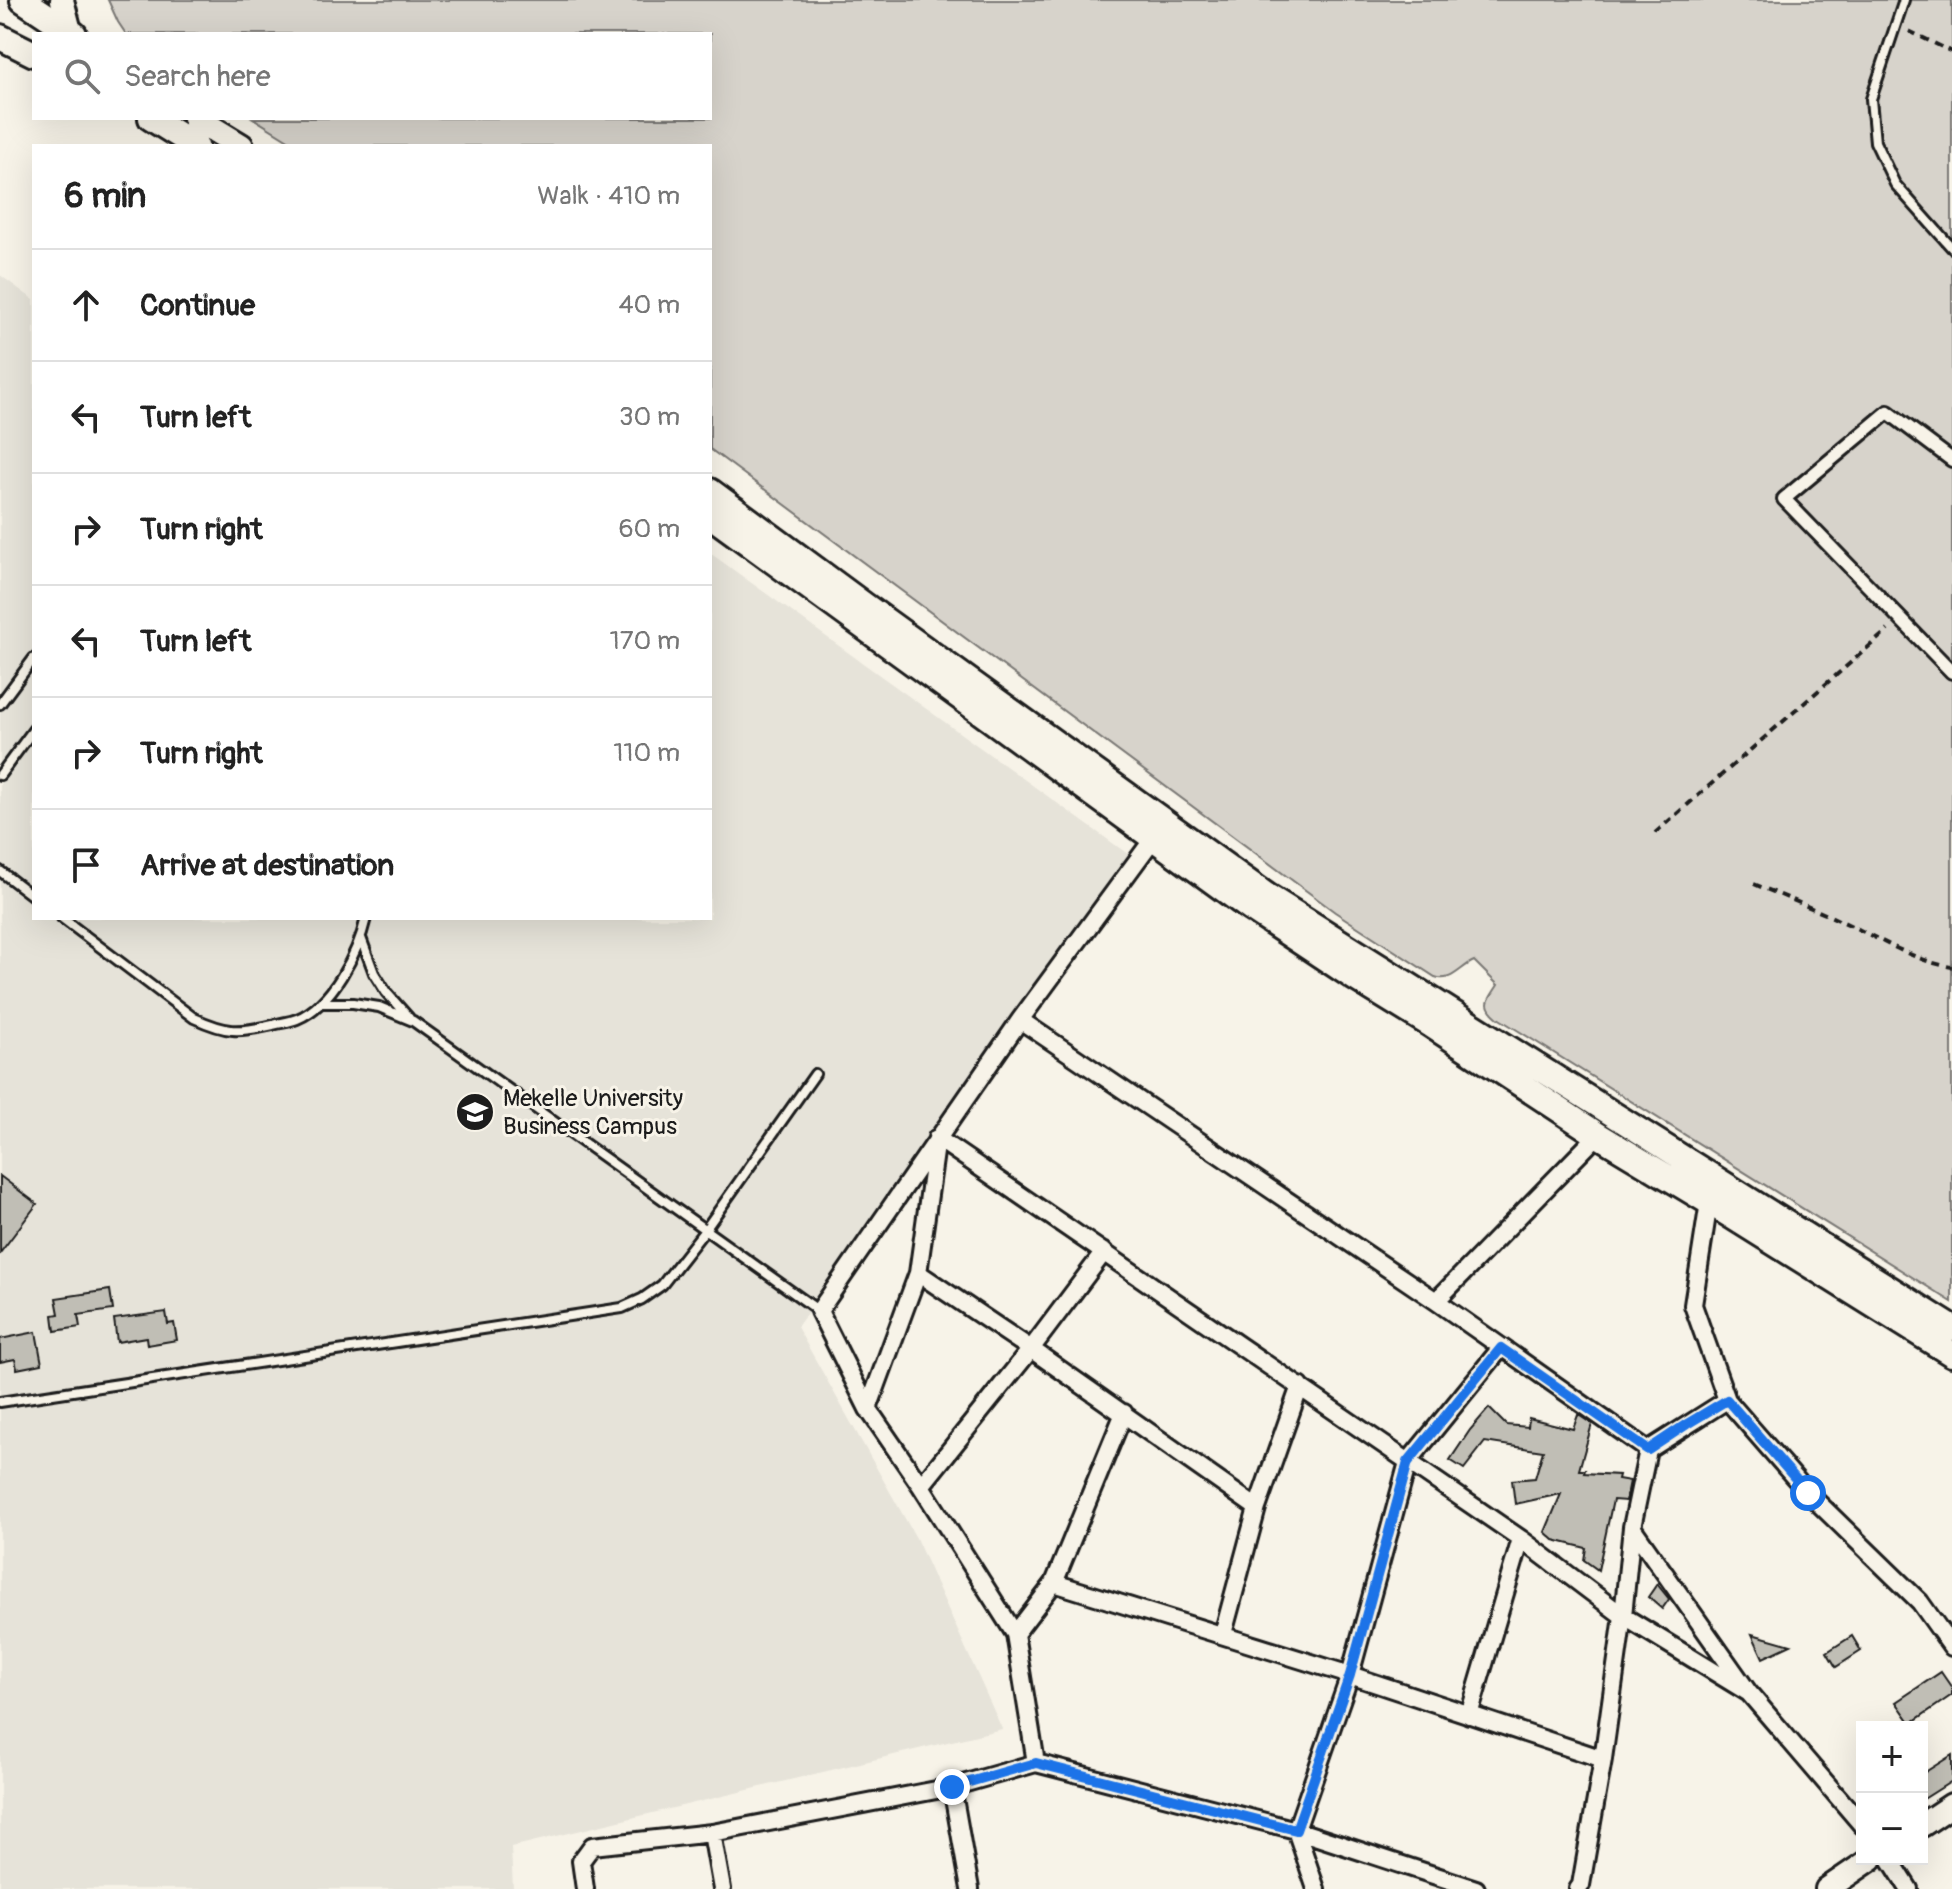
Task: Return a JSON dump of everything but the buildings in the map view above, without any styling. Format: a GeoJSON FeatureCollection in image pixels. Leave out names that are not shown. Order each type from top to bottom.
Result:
{"type":"FeatureCollection","features":[{"type":"Feature","properties":{"kind":"main road"},"geometry":{"type":"LineString","coordinates":[[23,0],[71,32]]}},
{"type":"Feature","properties":{"kind":"main road"},"geometry":{"type":"LineString","coordinates":[[0,37],[32,53]]}},
{"type":"Feature","properties":{"kind":"main road"},"geometry":{"type":"LineString","coordinates":[[154,120],[193,144]]}},
{"type":"Feature","properties":{"kind":"main road"},"geometry":{"type":"LineString","coordinates":[[198,120],[238,144]]}},
{"type":"Feature","properties":{"kind":"main road"},"geometry":{"type":"LineString","coordinates":[[712,492],[1267,896],[1952,1328]]}},
{"type":"Feature","properties":{"kind":"main road"},"geometry":{"type":"LineString","coordinates":[[712,516],[1251,909],[1598,1135],[1952,1354]]}},
{"type":"Feature","properties":{"kind":"street"},"geometry":{"type":"LineString","coordinates":[[62,0],[72,32]]}},
{"type":"Feature","properties":{"kind":"street"},"geometry":{"type":"LineString","coordinates":[[1952,460],[1888,412],[1784,499],[1952,672]]}},
{"type":"Feature","properties":{"kind":"street"},"geometry":{"type":"LineString","coordinates":[[1036,1763],[1015,1634],[868,1409],[819,1311],[1020,1020],[1153,839]]}},
{"type":"Feature","properties":{"kind":"street"},"geometry":{"type":"LineString","coordinates":[[1020,1020],[1436,1301],[1648,1450]]}},
{"type":"Feature","properties":{"kind":"street"},"geometry":{"type":"LineString","coordinates":[[1436,1301],[1598,1135]]}},
{"type":"Feature","properties":{"kind":"street"},"geometry":{"type":"LineString","coordinates":[[937,1138],[1521,1539],[1623,1616],[1749,1693]]}},
{"type":"Feature","properties":{"kind":"street"},"geometry":{"type":"LineString","coordinates":[[868,1409],[918,1273],[937,1138]]}},
{"type":"Feature","properties":{"kind":"street"},"geometry":{"type":"LineString","coordinates":[[1709,1202],[1693,1305],[1727,1400],[1808,1493],[1920,1602],[1952,1647]]}},
{"type":"Feature","properties":{"kind":"street"},"geometry":{"type":"LineString","coordinates":[[921,1486],[1104,1252]]}},
{"type":"Feature","properties":{"kind":"street"},"geometry":{"type":"LineString","coordinates":[[918,1273],[1257,1508]]}},
{"type":"Feature","properties":{"kind":"street"},"geometry":{"type":"LineString","coordinates":[[1316,1889],[1296,1830],[1350,1675],[1408,1462],[1501,1348]]}},
{"type":"Feature","properties":{"kind":"street"},"geometry":{"type":"LineString","coordinates":[[1223,1634],[1257,1508],[1300,1386]]}},
{"type":"Feature","properties":{"kind":"street"},"geometry":{"type":"LineString","coordinates":[[1584,1888],[1623,1616],[1632,1527],[1648,1450],[1727,1400]]}},
{"type":"Feature","properties":{"kind":"street"},"geometry":{"type":"LineString","coordinates":[[1015,1634],[1054,1583],[1124,1413]]}},
{"type":"Feature","properties":{"kind":"street"},"geometry":{"type":"LineString","coordinates":[[1632,1527],[1749,1693],[1856,1818]]}},
{"type":"Feature","properties":{"kind":"street"},"geometry":{"type":"LineString","coordinates":[[1469,1715],[1521,1539]]}},
{"type":"Feature","properties":{"kind":"street"},"geometry":{"type":"LineString","coordinates":[[1054,1583],[1223,1634],[1603,1759]]}},
{"type":"Feature","properties":{"kind":"street"},"geometry":{"type":"LineString","coordinates":[[585,1889],[581,1861],[592,1846],[712,1833],[952,1787],[1036,1763],[1296,1830],[1476,1889]]}},
{"type":"Feature","properties":{"kind":"street"},"geometry":{"type":"LineString","coordinates":[[952,1787],[970,1889]]}},
{"type":"Feature","properties":{"kind":"street"},"geometry":{"type":"LineString","coordinates":[[1928,1821],[1952,1805]]}},
{"type":"Feature","properties":{"kind":"street"},"geometry":{"type":"LineString","coordinates":[[712,1833],[722,1889]]}},
{"type":"Feature","properties":{"kind":"street"},"geometry":{"type":"LineString","coordinates":[[1827,1889],[1862,1865]]}},
{"type":"Feature","properties":{"kind":"street"},"geometry":{"type":"LineString","coordinates":[[1894,1865],[1909,1889]]}},
{"type":"Feature","properties":{"kind":"lane"},"geometry":{"type":"LineString","coordinates":[[1904,0],[1871,99],[1875,142],[1895,184],[1952,248]]}},
{"type":"Feature","properties":{"kind":"lane"},"geometry":{"type":"LineString","coordinates":[[0,704],[32,661]]}},
{"type":"Feature","properties":{"kind":"lane"},"geometry":{"type":"LineString","coordinates":[[0,775],[32,732]]}},
{"type":"Feature","properties":{"kind":"lane"},"geometry":{"type":"LineString","coordinates":[[0,871],[32,895]]}},
{"type":"Feature","properties":{"kind":"lane"},"geometry":{"type":"LineString","coordinates":[[65,920],[194,1018],[218,1029],[245,1031],[298,1019],[321,1003],[341,976],[361,938],[366,920]]}},
{"type":"Feature","properties":{"kind":"lane"},"geometry":{"type":"LineString","coordinates":[[361,938],[374,973],[386,992],[413,1021],[819,1311]]}},
{"type":"Feature","properties":{"kind":"lane"},"geometry":{"type":"LineString","coordinates":[[321,1003],[379,1007],[413,1021]]}},
{"type":"Feature","properties":{"kind":"lane"},"geometry":{"type":"LineString","coordinates":[[0,1402],[622,1308],[662,1285],[705,1230],[815,1074]]}},
{"type":"Feature","properties":{"kind":"path"},"geometry":{"type":"LineString","coordinates":[[1896,25],[1952,52]]}},
{"type":"Feature","properties":{"kind":"path"},"geometry":{"type":"LineString","coordinates":[[1655,833],[1889,629]]}},
{"type":"Feature","properties":{"kind":"path"},"geometry":{"type":"LineString","coordinates":[[1754,884],[1899,949],[1952,967]]}},
{"type":"Feature","properties":{"kind":"shaded area"},"geometry":{"type":"Polygon","coordinates":[[[108,0],[1952,0],[1952,1302],[1498,1018],[1488,1005],[1498,985],[1474,961],[1451,976],[1435,977],[1335,912],[712,450],[712,144],[295,144],[256,120],[712,120],[712,32],[125,32],[108,0]]]}},
{"type":"Feature","properties":{"kind":"shaded area","name":"Mekelle University Business Campus"},"geometry":{"type":"Polygon","coordinates":[[[0,275],[32,299],[32,920],[712,920],[712,554],[1132,857],[797,1327],[916,1538],[1002,1729],[511,1847],[513,1889],[0,1889],[0,275]]]}},
{"type":"Feature","properties":{"kind":"place","name":"Mekelle University Business Campus"},"geometry":{"type":"Point","coordinates":[475,1112]}},
{"type":"Feature","properties":{"kind":"route"},"geometry":{"type":"LineString","coordinates":[[952,1787],[1036,1763],[1296,1830],[1350,1675],[1408,1462],[1501,1348],[1648,1450],[1727,1400],[1808,1493]]}}]}
